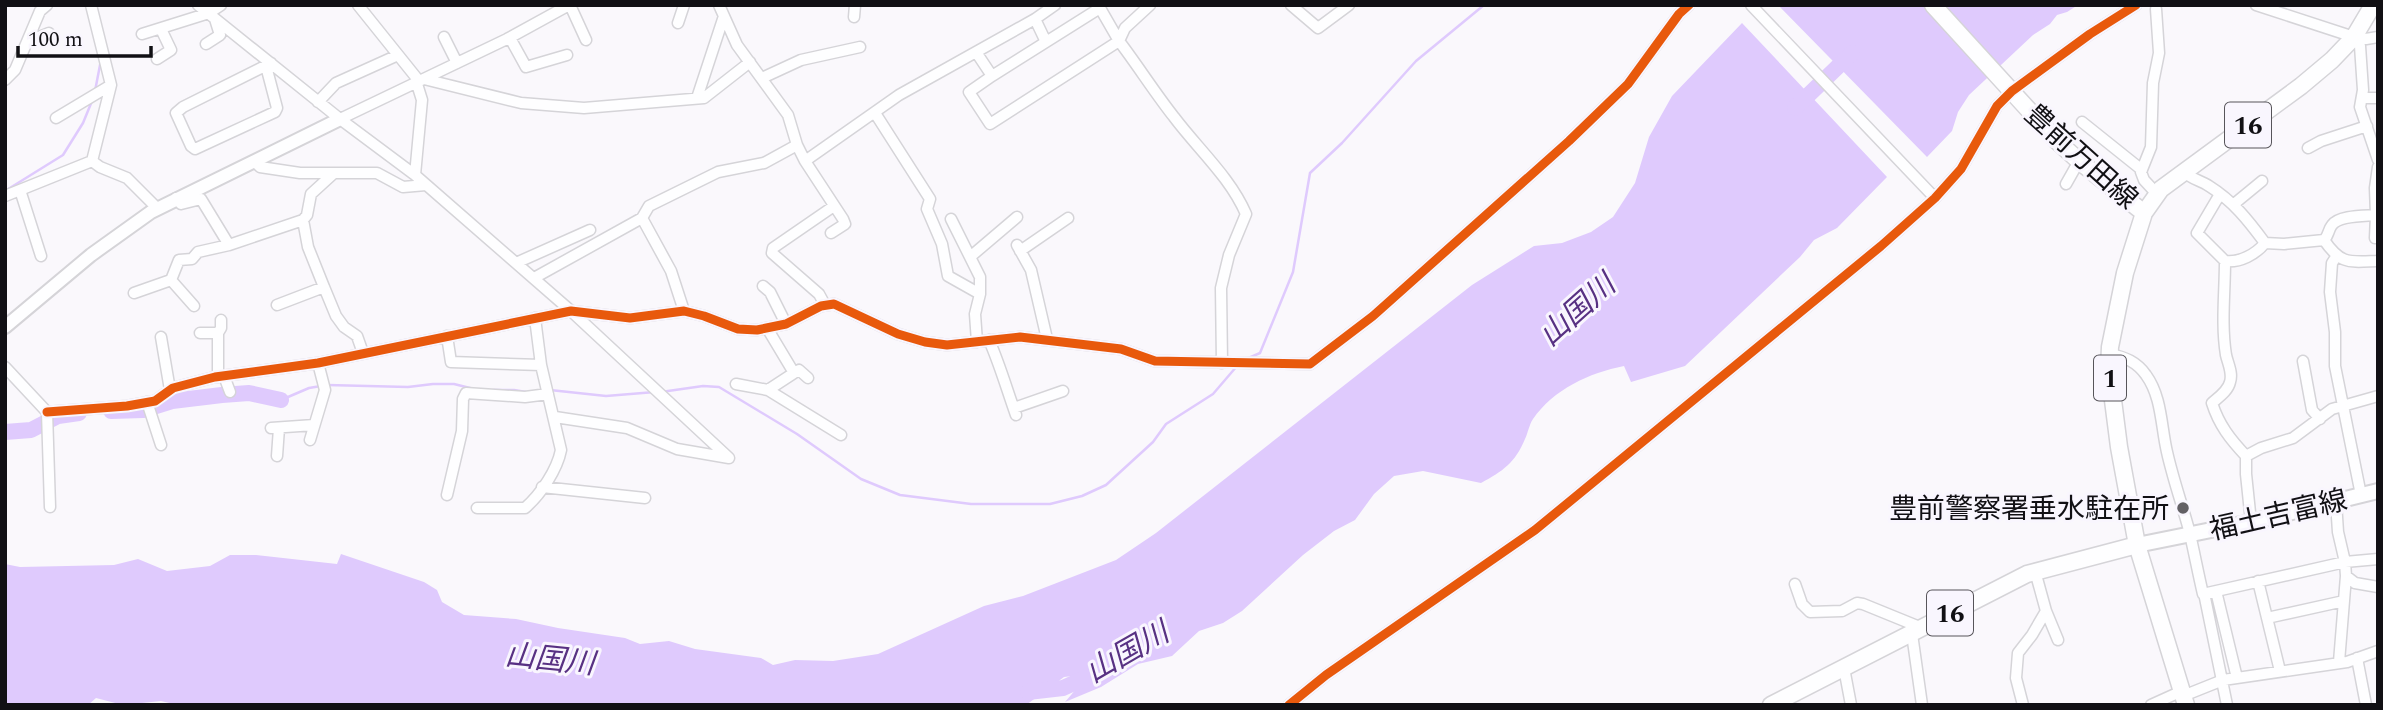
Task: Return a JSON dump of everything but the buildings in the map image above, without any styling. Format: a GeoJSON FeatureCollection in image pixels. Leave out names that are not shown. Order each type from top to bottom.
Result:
{"type":"FeatureCollection","features":[{"type":"Feature","properties":{"kind":"main road","name":"豊前万田線"},"geometry":{"type":"LineString","coordinates":[[1933,5],[2079,161],[2144,213],[2125,273],[2109,369],[2119,447],[2137,545],[2184,697]]}},
{"type":"Feature","properties":{"kind":"main road","name":"16"},"geometry":{"type":"LineString","coordinates":[[2144,213],[2157,194],[2184,172],[2301,86],[2354,37],[2373,5]]}},
{"type":"Feature","properties":{"kind":"main road","name":"福土吉富線"},"geometry":{"type":"LineString","coordinates":[[2137,545],[2251,522],[2378,491]]}},
{"type":"Feature","properties":{"kind":"main road","name":"16"},"geometry":{"type":"LineString","coordinates":[[1771,705],[2035,571],[2137,545]]}},
{"type":"Feature","properties":{"kind":"street"},"geometry":{"type":"LineString","coordinates":[[5,80],[15,70],[40,11],[47,5]]}},
{"type":"Feature","properties":{"kind":"street"},"geometry":{"type":"LineString","coordinates":[[91,5],[111,85],[92,161]]}},
{"type":"Feature","properties":{"kind":"street"},"geometry":{"type":"LineString","coordinates":[[198,5],[268,64],[426,185],[571,311],[729,458],[677,449],[627,428],[555,417]]}},
{"type":"Feature","properties":{"kind":"street"},"geometry":{"type":"LineString","coordinates":[[142,34],[212,16],[221,5]]}},
{"type":"Feature","properties":{"kind":"street"},"geometry":{"type":"LineString","coordinates":[[358,5],[420,81],[422,100],[415,176]]}},
{"type":"Feature","properties":{"kind":"street"},"geometry":{"type":"LineString","coordinates":[[678,23],[684,5]]}},
{"type":"Feature","properties":{"kind":"street"},"geometry":{"type":"LineString","coordinates":[[719,5],[737,45],[788,115],[805,161],[845,224],[831,233]]}},
{"type":"Feature","properties":{"kind":"street"},"geometry":{"type":"LineString","coordinates":[[854,17],[855,5]]}},
{"type":"Feature","properties":{"kind":"street"},"geometry":{"type":"LineString","coordinates":[[805,161],[899,95],[1035,19],[1055,5]]}},
{"type":"Feature","properties":{"kind":"street"},"geometry":{"type":"LineString","coordinates":[[1150,5],[1125,28],[1119,41],[990,124],[969,92],[1100,8],[1119,41],[1174,117],[1239,198],[1246,214],[1229,255],[1222,288],[1222,363]]}},
{"type":"Feature","properties":{"kind":"street"},"geometry":{"type":"LineString","coordinates":[[1291,5],[1318,28],[1349,5]]}},
{"type":"Feature","properties":{"kind":"street"},"geometry":{"type":"LineString","coordinates":[[47,412],[127,406],[155,401],[170,390],[221,376],[318,363],[571,311],[630,318],[684,312],[705,316],[738,329],[757,330],[786,324],[825,305],[834,304],[898,334],[947,345],[1020,337],[1121,349],[1155,361],[1310,364],[1382,309],[1569,141],[1628,83],[1679,14],[1689,5]]}},
{"type":"Feature","properties":{"kind":"street"},"geometry":{"type":"LineString","coordinates":[[1289,705],[1326,676],[1535,530],[1881,246],[1931,194],[1961,169],[2009,88],[2136,5]]}},
{"type":"Feature","properties":{"kind":"street"},"geometry":{"type":"LineString","coordinates":[[2256,5],[2354,37],[2378,37]]}},
{"type":"Feature","properties":{"kind":"street"},"geometry":{"type":"LineString","coordinates":[[5,327],[83,262],[157,208],[176,198],[510,38],[568,6],[586,40]]}},
{"type":"Feature","properties":{"kind":"street"},"geometry":{"type":"LineString","coordinates":[[1751,6],[1931,194]]}},
{"type":"Feature","properties":{"kind":"street"},"geometry":{"type":"LineString","coordinates":[[2141,170],[2151,147],[2153,83],[2159,53],[2156,9]]}},
{"type":"Feature","properties":{"kind":"street"},"geometry":{"type":"LineString","coordinates":[[206,44],[220,35],[212,16]]}},
{"type":"Feature","properties":{"kind":"street"},"geometry":{"type":"LineString","coordinates":[[696,98],[724,16]]}},
{"type":"Feature","properties":{"kind":"street"},"geometry":{"type":"LineString","coordinates":[[1035,19],[1046,42]]}},
{"type":"Feature","properties":{"kind":"street"},"geometry":{"type":"LineString","coordinates":[[157,59],[171,50],[161,29]]}},
{"type":"Feature","properties":{"kind":"street"},"geometry":{"type":"LineString","coordinates":[[27,42],[49,33]]}},
{"type":"Feature","properties":{"kind":"street"},"geometry":{"type":"LineString","coordinates":[[444,37],[457,63]]}},
{"type":"Feature","properties":{"kind":"street"},"geometry":{"type":"LineString","coordinates":[[2354,37],[2360,46],[2360,107],[2378,159]]}},
{"type":"Feature","properties":{"kind":"street"},"geometry":{"type":"LineString","coordinates":[[510,38],[526,67],[567,55]]}},
{"type":"Feature","properties":{"kind":"street"},"geometry":{"type":"LineString","coordinates":[[762,78],[801,60],[860,47]]}},
{"type":"Feature","properties":{"kind":"street"},"geometry":{"type":"LineString","coordinates":[[976,52],[992,76]]}},
{"type":"Feature","properties":{"kind":"street"},"geometry":{"type":"LineString","coordinates":[[318,102],[336,83],[398,55]]}},
{"type":"Feature","properties":{"kind":"street"},"geometry":{"type":"LineString","coordinates":[[420,81],[521,103],[584,108],[704,97],[750,62]]}},
{"type":"Feature","properties":{"kind":"street"},"geometry":{"type":"LineString","coordinates":[[268,64],[277,108],[275,112],[195,149],[191,146],[176,113],[268,64]]}},
{"type":"Feature","properties":{"kind":"street"},"geometry":{"type":"LineString","coordinates":[[56,118],[111,85]]}},
{"type":"Feature","properties":{"kind":"street"},"geometry":{"type":"LineString","coordinates":[[2362,98],[2378,97]]}},
{"type":"Feature","properties":{"kind":"street"},"geometry":{"type":"LineString","coordinates":[[876,113],[930,199],[927,209],[942,244],[948,276],[980,294]]}},
{"type":"Feature","properties":{"kind":"street"},"geometry":{"type":"LineString","coordinates":[[2082,122],[2141,170],[2144,180],[2157,194]]}},
{"type":"Feature","properties":{"kind":"street"},"geometry":{"type":"LineString","coordinates":[[2308,148],[2367,126]]}},
{"type":"Feature","properties":{"kind":"street"},"geometry":{"type":"LineString","coordinates":[[534,278],[642,218],[649,206],[718,172],[764,163],[797,145]]}},
{"type":"Feature","properties":{"kind":"street"},"geometry":{"type":"LineString","coordinates":[[254,160],[260,167],[300,173],[377,173],[403,187],[426,185]]}},
{"type":"Feature","properties":{"kind":"street"},"geometry":{"type":"LineString","coordinates":[[5,196],[92,161]]}},
{"type":"Feature","properties":{"kind":"street"},"geometry":{"type":"LineString","coordinates":[[92,161],[127,178],[157,208]]}},
{"type":"Feature","properties":{"kind":"street"},"geometry":{"type":"LineString","coordinates":[[2066,184],[2079,161]]}},
{"type":"Feature","properties":{"kind":"street"},"geometry":{"type":"LineString","coordinates":[[2378,167],[2375,188],[2375,238],[2378,238]]}},
{"type":"Feature","properties":{"kind":"street"},"geometry":{"type":"LineString","coordinates":[[2184,172],[2234,204],[2265,243],[2324,240],[2332,224],[2339,220],[2377,216]]}},
{"type":"Feature","properties":{"kind":"street"},"geometry":{"type":"LineString","coordinates":[[171,281],[179,260],[192,259],[198,251],[229,245],[303,220],[307,215],[311,194],[335,173]]}},
{"type":"Feature","properties":{"kind":"street"},"geometry":{"type":"LineString","coordinates":[[2234,204],[2262,181]]}},
{"type":"Feature","properties":{"kind":"street"},"geometry":{"type":"LineString","coordinates":[[20,190],[41,256]]}},
{"type":"Feature","properties":{"kind":"street"},"geometry":{"type":"LineString","coordinates":[[2220,194],[2197,233],[2225,261],[2234,262],[2258,252],[2265,243]]}},
{"type":"Feature","properties":{"kind":"street"},"geometry":{"type":"LineString","coordinates":[[176,198],[181,204],[201,199],[229,245]]}},
{"type":"Feature","properties":{"kind":"street"},"geometry":{"type":"LineString","coordinates":[[825,305],[818,294],[772,253],[773,248],[834,206]]}},
{"type":"Feature","properties":{"kind":"street"},"geometry":{"type":"LineString","coordinates":[[970,257],[1017,217]]}},
{"type":"Feature","properties":{"kind":"street"},"geometry":{"type":"LineString","coordinates":[[642,218],[671,271],[684,312]]}},
{"type":"Feature","properties":{"kind":"street"},"geometry":{"type":"LineString","coordinates":[[1047,339],[1031,270],[1019,248],[1069,218]]}},
{"type":"Feature","properties":{"kind":"street"},"geometry":{"type":"LineString","coordinates":[[951,219],[980,277],[980,294],[975,314],[977,342]]}},
{"type":"Feature","properties":{"kind":"street"},"geometry":{"type":"LineString","coordinates":[[303,220],[309,247],[336,316],[344,327],[357,336],[363,353]]}},
{"type":"Feature","properties":{"kind":"street"},"geometry":{"type":"LineString","coordinates":[[516,263],[590,230]]}},
{"type":"Feature","properties":{"kind":"street"},"geometry":{"type":"LineString","coordinates":[[2324,240],[2336,257],[2348,262],[2378,261]]}},
{"type":"Feature","properties":{"kind":"street"},"geometry":{"type":"LineString","coordinates":[[2336,257],[2332,263],[2330,292],[2335,366],[2361,495]]}},
{"type":"Feature","properties":{"kind":"street"},"geometry":{"type":"LineString","coordinates":[[2225,261],[2225,307],[2222,319],[2232,379],[2228,388],[2212,403],[2217,421],[2246,456],[2251,522]]}},
{"type":"Feature","properties":{"kind":"street"},"geometry":{"type":"LineString","coordinates":[[134,293],[171,281]]}},
{"type":"Feature","properties":{"kind":"street"},"geometry":{"type":"LineString","coordinates":[[171,281],[194,306]]}},
{"type":"Feature","properties":{"kind":"street"},"geometry":{"type":"LineString","coordinates":[[763,286],[770,292],[786,324]]}},
{"type":"Feature","properties":{"kind":"street"},"geometry":{"type":"LineString","coordinates":[[277,305],[324,287]]}},
{"type":"Feature","properties":{"kind":"street"},"geometry":{"type":"LineString","coordinates":[[477,508],[525,508],[533,501],[559,462],[561,450],[541,365],[535,318]]}},
{"type":"Feature","properties":{"kind":"street"},"geometry":{"type":"LineString","coordinates":[[221,320],[218,333],[221,376],[230,392]]}},
{"type":"Feature","properties":{"kind":"street"},"geometry":{"type":"LineString","coordinates":[[767,328],[794,373]]}},
{"type":"Feature","properties":{"kind":"street"},"geometry":{"type":"LineString","coordinates":[[200,333],[218,333]]}},
{"type":"Feature","properties":{"kind":"street"},"geometry":{"type":"LineString","coordinates":[[447,336],[452,362],[541,365]]}},
{"type":"Feature","properties":{"kind":"street"},"geometry":{"type":"LineString","coordinates":[[161,337],[170,390]]}},
{"type":"Feature","properties":{"kind":"street"},"geometry":{"type":"LineString","coordinates":[[989,340],[1001,366],[1015,412],[1063,391]]}},
{"type":"Feature","properties":{"kind":"street"},"geometry":{"type":"LineString","coordinates":[[2110,354],[2136,364],[2146,374],[2158,400],[2167,454],[2190,534],[2227,705]]}},
{"type":"Feature","properties":{"kind":"street"},"geometry":{"type":"LineString","coordinates":[[2303,361],[2312,410],[2320,419]]}},
{"type":"Feature","properties":{"kind":"street"},"geometry":{"type":"LineString","coordinates":[[310,440],[325,390],[318,363]]}},
{"type":"Feature","properties":{"kind":"street"},"geometry":{"type":"LineString","coordinates":[[5,367],[47,412],[50,507]]}},
{"type":"Feature","properties":{"kind":"street"},"geometry":{"type":"LineString","coordinates":[[768,390],[799,370],[808,378]]}},
{"type":"Feature","properties":{"kind":"street"},"geometry":{"type":"LineString","coordinates":[[736,384],[768,390],[841,435]]}},
{"type":"Feature","properties":{"kind":"street"},"geometry":{"type":"LineString","coordinates":[[447,495],[462,431],[463,399],[466,393],[525,397],[548,394]]}},
{"type":"Feature","properties":{"kind":"street"},"geometry":{"type":"LineString","coordinates":[[2246,456],[2261,447],[2293,438],[2332,410],[2378,396]]}},
{"type":"Feature","properties":{"kind":"street"},"geometry":{"type":"LineString","coordinates":[[147,402],[161,445]]}},
{"type":"Feature","properties":{"kind":"street"},"geometry":{"type":"LineString","coordinates":[[277,456],[275,428],[314,425]]}},
{"type":"Feature","properties":{"kind":"street"},"geometry":{"type":"LineString","coordinates":[[542,487],[645,498]]}},
{"type":"Feature","properties":{"kind":"street"},"geometry":{"type":"LineString","coordinates":[[2336,502],[2346,576],[2339,662]]}},
{"type":"Feature","properties":{"kind":"street"},"geometry":{"type":"LineString","coordinates":[[2204,593],[2345,562],[2378,559]]}},
{"type":"Feature","properties":{"kind":"street"},"geometry":{"type":"LineString","coordinates":[[2035,571],[2046,611],[2058,640]]}},
{"type":"Feature","properties":{"kind":"street"},"geometry":{"type":"LineString","coordinates":[[2346,576],[2355,583],[2378,587]]}},
{"type":"Feature","properties":{"kind":"street"},"geometry":{"type":"LineString","coordinates":[[2259,582],[2280,671]]}},
{"type":"Feature","properties":{"kind":"street"},"geometry":{"type":"LineString","coordinates":[[1795,584],[1802,604],[1810,612],[1842,611],[1857,603],[1863,604],[1917,631],[1922,705]]}},
{"type":"Feature","properties":{"kind":"street"},"geometry":{"type":"LineString","coordinates":[[2216,591],[2236,678]]}},
{"type":"Feature","properties":{"kind":"street"},"geometry":{"type":"LineString","coordinates":[[2267,618],[2344,601]]}},
{"type":"Feature","properties":{"kind":"street"},"geometry":{"type":"LineString","coordinates":[[2023,705],[2016,678],[2018,653],[2046,611]]}},
{"type":"Feature","properties":{"kind":"street"},"geometry":{"type":"LineString","coordinates":[[2151,705],[2184,697],[2223,680],[2347,662],[2378,651]]}},
{"type":"Feature","properties":{"kind":"street"},"geometry":{"type":"LineString","coordinates":[[2357,658],[2365,705]]}},
{"type":"Feature","properties":{"kind":"street"},"geometry":{"type":"LineString","coordinates":[[1844,668],[1851,705]]}},
{"type":"Feature","properties":{"kind":"water"},"geometry":{"type":"Polygon","coordinates":[[[1778,5],[2078,5],[2057,15],[1969,95],[1958,112],[1952,131],[1927,157],[1778,5]]]}},
{"type":"Feature","properties":{"kind":"water"},"geometry":{"type":"Polygon","coordinates":[[[1742,23],[1887,177],[1837,228],[1814,240],[1800,257],[1685,366],[1631,382],[1624,366],[1573,384],[1551,399],[1533,419],[1512,460],[1481,483],[1423,471],[1394,476],[1374,494],[1355,520],[1334,531],[1303,555],[1242,611],[1223,623],[1199,631],[1172,656],[1138,664],[1101,687],[1065,702],[1089,674],[1064,677],[1026,705],[178,705],[161,701],[123,705],[96,698],[88,705],[5,705],[5,564],[20,567],[114,565],[138,559],[167,571],[210,566],[230,555],[256,555],[337,564],[341,554],[424,582],[437,590],[442,602],[464,615],[516,619],[625,638],[640,644],[669,641],[695,649],[761,658],[773,665],[795,660],[833,661],[878,654],[984,606],[1023,596],[1116,560],[1156,533],[1472,285],[1534,246],[1562,243],[1591,232],[1613,217],[1635,183],[1649,137],[1672,96],[1742,23]]]}},
{"type":"Feature","properties":{"kind":"waterway"},"geometry":{"type":"LineString","coordinates":[[1244,360],[1260,353],[1293,272],[1310,173],[1342,143],[1416,61],[1484,5]]}},
{"type":"Feature","properties":{"kind":"waterway","name":"山国川"},"geometry":{"type":"LineString","coordinates":[[1795,108],[1852,53]]}},
{"type":"Feature","properties":{"kind":"waterway"},"geometry":{"type":"LineString","coordinates":[[95,91],[101,60]]}},
{"type":"Feature","properties":{"kind":"waterway"},"geometry":{"type":"LineString","coordinates":[[5,191],[63,155],[83,123],[92,101]]}},
{"type":"Feature","properties":{"kind":"waterway"},"geometry":{"type":"LineString","coordinates":[[661,392],[703,386],[719,387],[797,434],[861,479],[900,495],[971,504],[1050,504],[1082,496],[1106,485],[1153,442],[1166,424],[1213,394],[1237,366]]}},
{"type":"Feature","properties":{"kind":"waterway"},"geometry":{"type":"LineString","coordinates":[[327,385],[408,387],[454,384],[474,389]]}},
{"type":"Feature","properties":{"kind":"waterway"},"geometry":{"type":"LineString","coordinates":[[281,400],[321,386]]}},
{"type":"Feature","properties":{"kind":"waterway"},"geometry":{"type":"LineString","coordinates":[[494,390],[526,392]]}},
{"type":"Feature","properties":{"kind":"waterway"},"geometry":{"type":"LineString","coordinates":[[550,390],[606,396],[655,392]]}},
{"type":"Feature","properties":{"kind":"waterway"},"geometry":{"type":"LineString","coordinates":[[111,411],[143,410],[172,401],[249,393],[281,400]]}},
{"type":"Feature","properties":{"kind":"waterway"},"geometry":{"type":"LineString","coordinates":[[5,432],[31,430],[58,416],[79,413]]}},
{"type":"Feature","properties":{"kind":"waterway","name":"山国川"},"geometry":{"type":"LineString","coordinates":[[1028,692],[1063,688],[1103,670]]}},
{"type":"Feature","properties":{"kind":"cycle path"},"geometry":{"type":"LineString","coordinates":[[47,412],[127,406],[155,401],[173,388],[215,377],[318,363],[571,311],[630,318],[684,311],[738,329],[757,330],[786,324],[821,306],[834,304],[898,334],[947,345],[1020,337],[1121,349],[1155,361],[1310,364],[1373,316],[1569,141],[1628,84],[1679,14],[1689,5]]}},
{"type":"Feature","properties":{"kind":"cycle path"},"geometry":{"type":"LineString","coordinates":[[1289,705],[1326,675],[1535,530],[1881,246],[1935,198],[1961,169],[1997,106],[2012,91],[2090,34],[2136,5]]}},
{"type":"Feature","properties":{"kind":"place","name":"豊前警察署垂水駐在所"},"geometry":{"type":"Point","coordinates":[2183,508]}}]}
